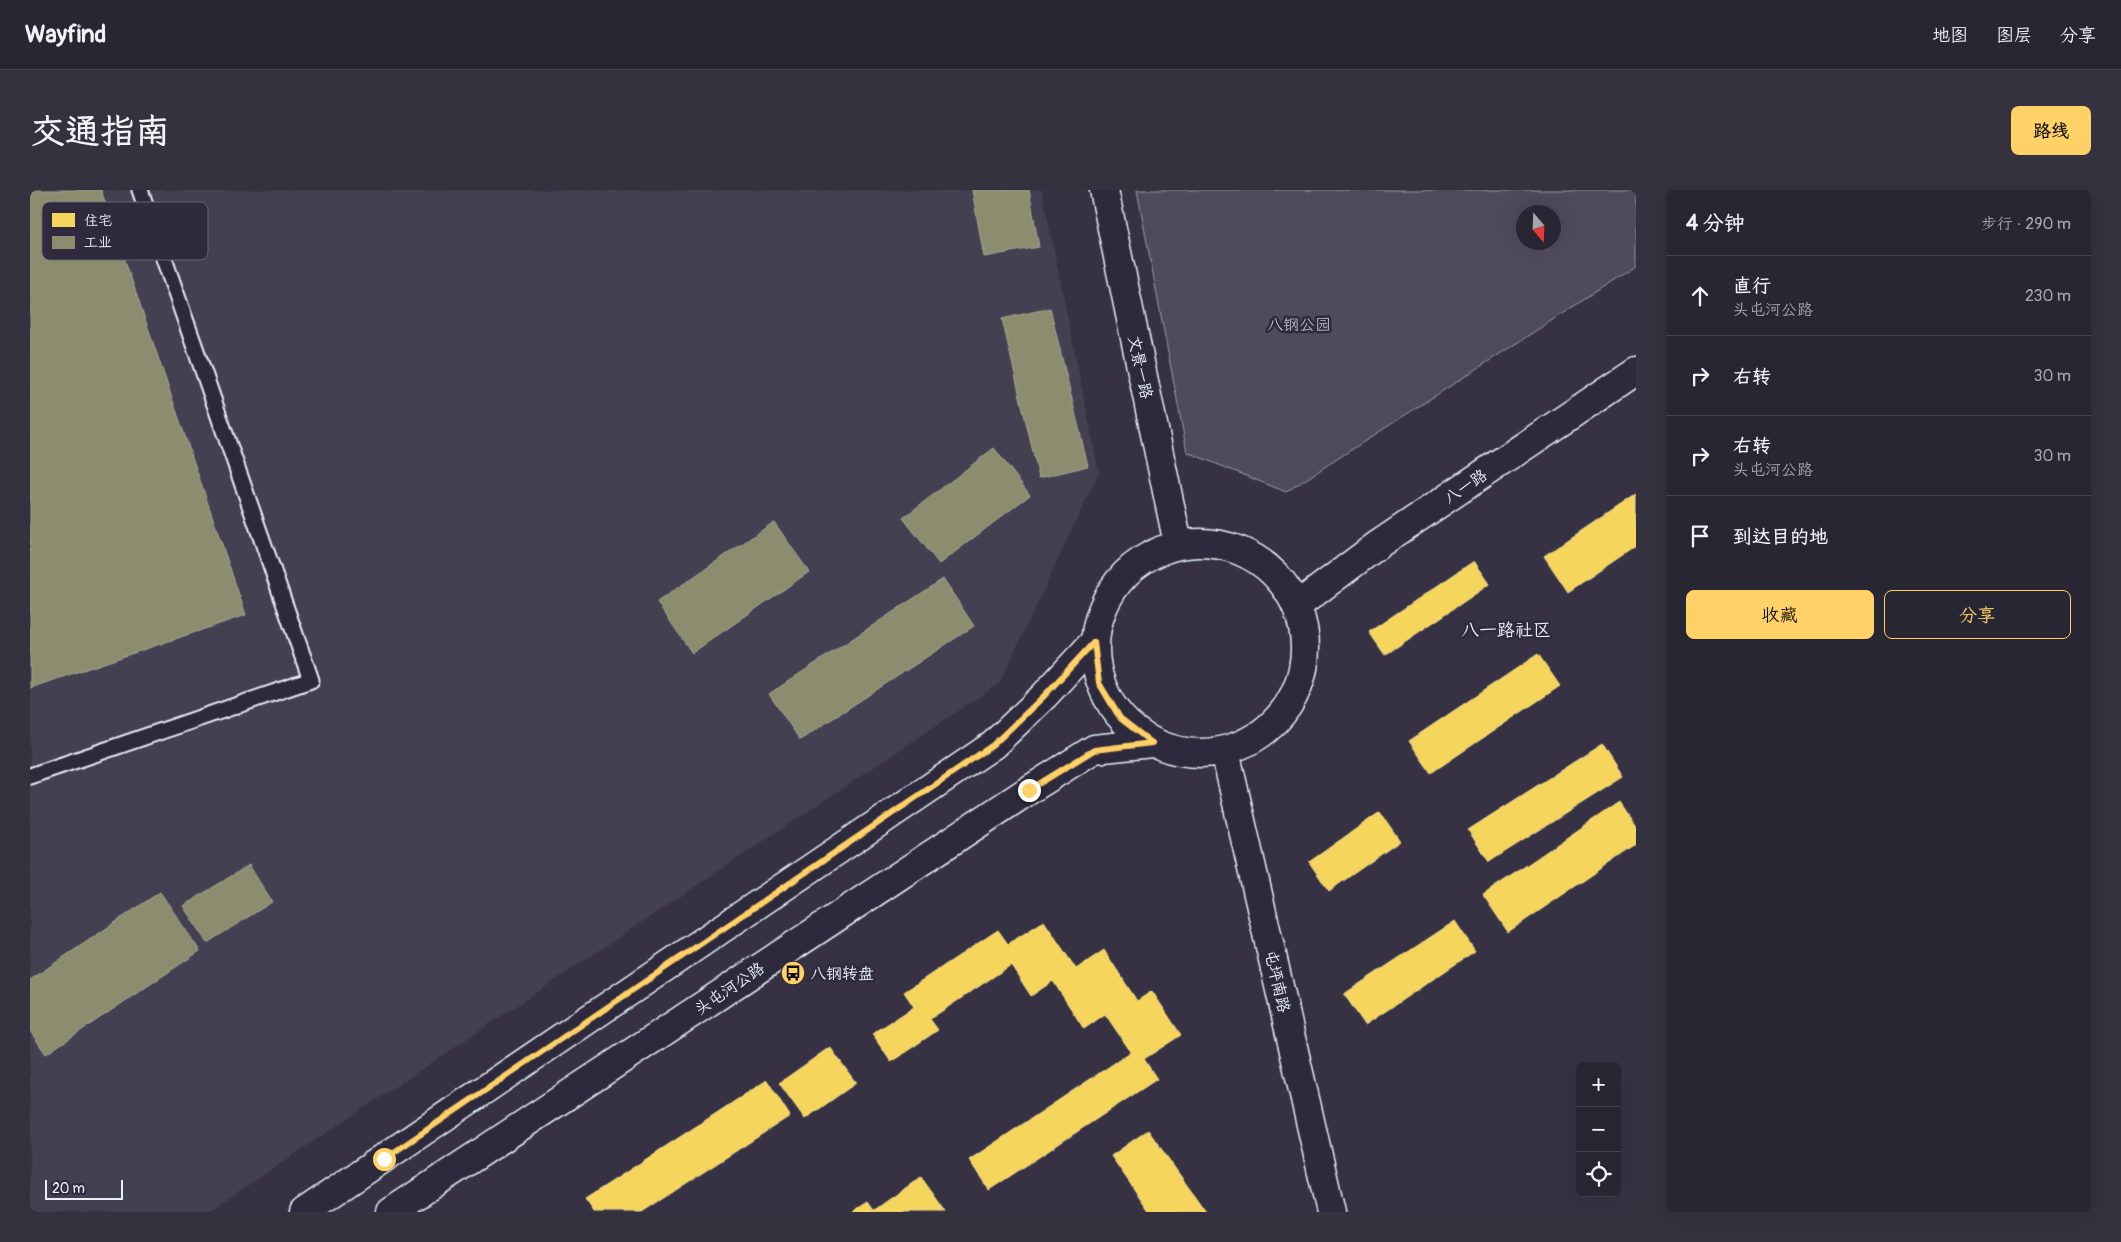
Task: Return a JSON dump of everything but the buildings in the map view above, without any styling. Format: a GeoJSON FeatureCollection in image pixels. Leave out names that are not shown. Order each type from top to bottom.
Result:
{"type":"FeatureCollection","features":[{"type":"Feature","properties":{"kind":"main road","name":"文景一路"},"geometry":{"type":"LineString","coordinates":[[1104,190],[1178,544]]}},
{"type":"Feature","properties":{"kind":"main road","name":"八一路"},"geometry":{"type":"LineString","coordinates":[[1298,605],[1379,544],[1636,371]]}},
{"type":"Feature","properties":{"kind":"main road"},"geometry":{"type":"LineString","coordinates":[[1178,544],[1226,544],[1269,566],[1298,605],[1306,650],[1295,695],[1266,731],[1225,751],[1188,753],[1152,743],[1120,718],[1099,683],[1094,642],[1106,598],[1136,563],[1178,544]]}},
{"type":"Feature","properties":{"kind":"main road"},"geometry":{"type":"LineString","coordinates":[[304,1212],[993,745],[1044,696],[1094,642]]}},
{"type":"Feature","properties":{"kind":"main road","name":"头屯河公路"},"geometry":{"type":"LineString","coordinates":[[391,1212],[1037,784],[1094,750],[1152,743]]}},
{"type":"Feature","properties":{"kind":"main road","name":"屯坪南路"},"geometry":{"type":"LineString","coordinates":[[1225,751],[1330,1212]]}},
{"type":"Feature","properties":{"kind":"lane"},"geometry":{"type":"LineString","coordinates":[[140,190],[144,202]]}},
{"type":"Feature","properties":{"kind":"lane"},"geometry":{"type":"LineString","coordinates":[[30,776],[311,680],[164,260]]}},
{"type":"Feature","properties":{"kind":"shaded area"},"geometry":{"type":"Polygon","coordinates":[[[30,190],[1042,190],[1099,472],[1000,683],[208,1212],[30,1212],[30,190]]]}},
{"type":"Feature","properties":{"kind":"green space","name":"八钢公园"},"geometry":{"type":"Polygon","coordinates":[[[1137,190],[1636,190],[1636,266],[1286,492],[1187,452],[1137,190]]]}},
{"type":"Feature","properties":{"kind":"place","name":"八钢转盘"},"geometry":{"type":"Point","coordinates":[793,973]}},
{"type":"Feature","properties":{"kind":"district","name":"八一路社区"},"geometry":{"type":"Point","coordinates":[1506,630]}},
{"type":"Feature","properties":{"kind":"route"},"geometry":{"type":"LineString","coordinates":[[384,1159],[993,745],[1044,696],[1094,642],[1099,683],[1120,718],[1152,743],[1094,750],[1029,790]]}}]}
